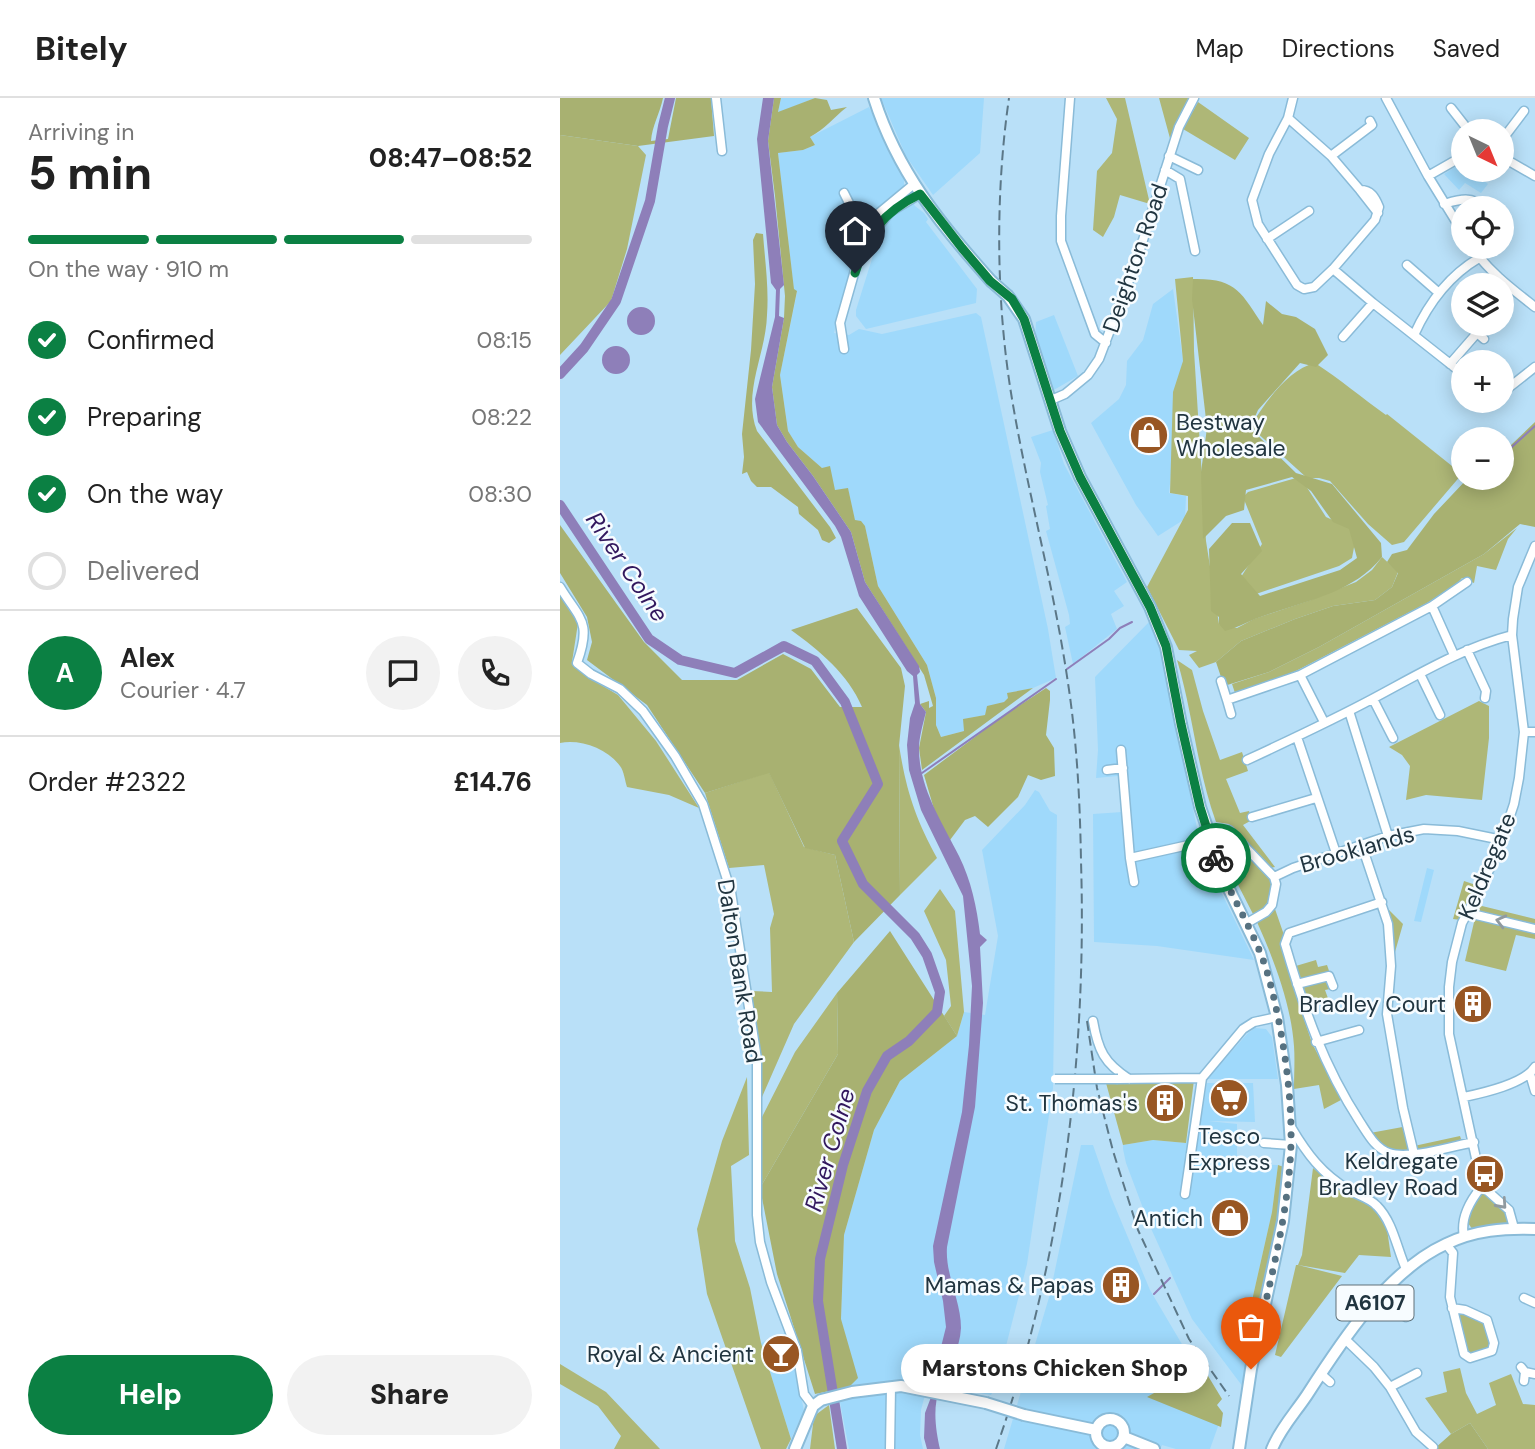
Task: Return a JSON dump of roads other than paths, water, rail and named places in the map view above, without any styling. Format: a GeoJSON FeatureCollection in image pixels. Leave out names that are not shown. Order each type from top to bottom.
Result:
{"type":"FeatureCollection","features":[{"type":"Feature","properties":{"kind":"main road"},"geometry":{"type":"LineString","coordinates":[[874,98],[891,145],[917,189],[962,248],[990,281],[1008,296],[1024,319],[1060,431],[1080,477],[1150,607],[1166,646],[1200,807],[1227,885],[1247,923],[1268,975],[1277,1017],[1291,1145],[1283,1221],[1254,1357],[1241,1448]]}},
{"type":"Feature","properties":{"kind":"main road","name":"A6107"},"geometry":{"type":"LineString","coordinates":[[1271,1446],[1345,1339],[1406,1269],[1446,1244],[1464,1237],[1514,1228],[1535,1229]]}},
{"type":"Feature","properties":{"kind":"main road"},"geometry":{"type":"LineString","coordinates":[[795,1449],[814,1407],[852,1392],[891,1387],[949,1394],[1024,1415],[1096,1430]]}},
{"type":"Feature","properties":{"kind":"main road"},"geometry":{"type":"LineString","coordinates":[[1113,1419],[1123,1427],[1124,1437],[1115,1446],[1105,1447],[1097,1438],[1096,1430],[1100,1422],[1113,1419]]}},
{"type":"Feature","properties":{"kind":"main road"},"geometry":{"type":"LineString","coordinates":[[1124,1437],[1154,1449]]}},
{"type":"Feature","properties":{"kind":"street"},"geometry":{"type":"LineString","coordinates":[[716,98],[722,151]]}},
{"type":"Feature","properties":{"kind":"street"},"geometry":{"type":"LineString","coordinates":[[1070,98],[1060,216],[1061,242],[1096,334],[1106,343]]}},
{"type":"Feature","properties":{"kind":"street","name":"Deighton Road"},"geometry":{"type":"LineString","coordinates":[[1051,400],[1065,394],[1088,375],[1106,343],[1153,212],[1179,127],[1194,98]]}},
{"type":"Feature","properties":{"kind":"street"},"geometry":{"type":"LineString","coordinates":[[1288,118],[1331,156],[1378,213],[1375,220],[1314,288],[1304,289],[1297,285],[1258,224],[1252,200],[1269,154],[1288,118],[1293,98]]}},
{"type":"Feature","properties":{"kind":"street"},"geometry":{"type":"LineString","coordinates":[[1386,98],[1451,215]]}},
{"type":"Feature","properties":{"kind":"street"},"geometry":{"type":"LineString","coordinates":[[1451,108],[1460,119]]}},
{"type":"Feature","properties":{"kind":"street"},"geometry":{"type":"LineString","coordinates":[[1514,124],[1524,111]]}},
{"type":"Feature","properties":{"kind":"street"},"geometry":{"type":"LineString","coordinates":[[1331,156],[1372,125],[1370,121]]}},
{"type":"Feature","properties":{"kind":"street"},"geometry":{"type":"LineString","coordinates":[[1169,156],[1198,170]]}},
{"type":"Feature","properties":{"kind":"street"},"geometry":{"type":"LineString","coordinates":[[1428,176],[1451,163]]}},
{"type":"Feature","properties":{"kind":"street"},"geometry":{"type":"LineString","coordinates":[[1514,164],[1535,176]]}},
{"type":"Feature","properties":{"kind":"street"},"geometry":{"type":"LineString","coordinates":[[1165,170],[1180,179],[1195,251]]}},
{"type":"Feature","properties":{"kind":"street"},"geometry":{"type":"LineString","coordinates":[[861,255],[873,231],[917,189]]}},
{"type":"Feature","properties":{"kind":"street"},"geometry":{"type":"LineString","coordinates":[[844,349],[840,323],[863,242],[872,222],[891,201],[917,189]]}},
{"type":"Feature","properties":{"kind":"street"},"geometry":{"type":"LineString","coordinates":[[844,193],[850,205],[874,224],[883,214],[888,214]]}},
{"type":"Feature","properties":{"kind":"street"},"geometry":{"type":"LineString","coordinates":[[1444,204],[1451,202]]}},
{"type":"Feature","properties":{"kind":"street"},"geometry":{"type":"LineString","coordinates":[[1267,239],[1309,211]]}},
{"type":"Feature","properties":{"kind":"street"},"geometry":{"type":"LineString","coordinates":[[1414,335],[1439,293],[1465,267],[1477,259]]}},
{"type":"Feature","properties":{"kind":"street"},"geometry":{"type":"LineString","coordinates":[[1480,259],[1535,307]]}},
{"type":"Feature","properties":{"kind":"street"},"geometry":{"type":"LineString","coordinates":[[1407,265],[1439,293]]}},
{"type":"Feature","properties":{"kind":"street"},"geometry":{"type":"LineString","coordinates":[[1333,269],[1450,364],[1477,333],[1484,339]]}},
{"type":"Feature","properties":{"kind":"street"},"geometry":{"type":"LineString","coordinates":[[1343,337],[1373,303]]}},
{"type":"Feature","properties":{"kind":"street"},"geometry":{"type":"LineString","coordinates":[[1514,384],[1535,367]]}},
{"type":"Feature","properties":{"kind":"street","name":"Keldregate"},"geometry":{"type":"LineString","coordinates":[[1482,1186],[1449,1034],[1448,998],[1452,962],[1462,923],[1502,840],[1514,804],[1524,733],[1512,635],[1518,587],[1535,547]]}},
{"type":"Feature","properties":{"kind":"street"},"geometry":{"type":"LineString","coordinates":[[1227,700],[1300,675],[1432,606],[1467,582]]}},
{"type":"Feature","properties":{"kind":"street","name":"Dalton Bank Road"},"geometry":{"type":"LineString","coordinates":[[560,587],[583,622],[583,645],[577,663],[591,674],[620,689],[643,711],[675,756],[703,804],[731,892],[757,1059],[757,1215],[763,1256],[797,1351],[804,1394],[814,1407]]}},
{"type":"Feature","properties":{"kind":"street"},"geometry":{"type":"LineString","coordinates":[[1432,606],[1454,655]]}},
{"type":"Feature","properties":{"kind":"street"},"geometry":{"type":"LineString","coordinates":[[1247,760],[1373,699],[1454,655],[1512,635]]}},
{"type":"Feature","properties":{"kind":"street"},"geometry":{"type":"LineString","coordinates":[[1467,650],[1486,691],[1485,698]]}},
{"type":"Feature","properties":{"kind":"street"},"geometry":{"type":"LineString","coordinates":[[1420,674],[1440,715]]}},
{"type":"Feature","properties":{"kind":"street"},"geometry":{"type":"LineString","coordinates":[[1300,675],[1324,722]]}},
{"type":"Feature","properties":{"kind":"street"},"geometry":{"type":"LineString","coordinates":[[1221,681],[1231,713]]}},
{"type":"Feature","properties":{"kind":"street"},"geometry":{"type":"LineString","coordinates":[[1373,699],[1394,738]]}},
{"type":"Feature","properties":{"kind":"street"},"geometry":{"type":"LineString","coordinates":[[1349,711],[1388,836]]}},
{"type":"Feature","properties":{"kind":"street"},"geometry":{"type":"LineString","coordinates":[[1524,733],[1535,732]]}},
{"type":"Feature","properties":{"kind":"street"},"geometry":{"type":"LineString","coordinates":[[1297,737],[1336,853]]}},
{"type":"Feature","properties":{"kind":"street"},"geometry":{"type":"LineString","coordinates":[[1121,750],[1133,882]]}},
{"type":"Feature","properties":{"kind":"street"},"geometry":{"type":"LineString","coordinates":[[1107,770],[1123,768]]}},
{"type":"Feature","properties":{"kind":"street"},"geometry":{"type":"LineString","coordinates":[[1252,817],[1261,810],[1316,798]]}},
{"type":"Feature","properties":{"kind":"street","name":"Brooklands"},"geometry":{"type":"LineString","coordinates":[[1247,923],[1266,912],[1272,905],[1276,892],[1274,877],[1388,836],[1424,829],[1468,832],[1502,840]]}},
{"type":"Feature","properties":{"kind":"street"},"geometry":{"type":"LineString","coordinates":[[1130,859],[1229,830],[1274,877]]}},
{"type":"Feature","properties":{"kind":"street"},"geometry":{"type":"LineString","coordinates":[[1362,846],[1388,924],[1391,966],[1387,1014],[1414,1154]]}},
{"type":"Feature","properties":{"kind":"street"},"geometry":{"type":"LineString","coordinates":[[1382,902],[1289,933],[1285,944],[1316,1042],[1338,1088],[1375,1145],[1390,1154],[1414,1154],[1474,1142]]}},
{"type":"Feature","properties":{"kind":"street"},"geometry":{"type":"LineString","coordinates":[[1468,913],[1535,929]]}},
{"type":"Feature","properties":{"kind":"street"},"geometry":{"type":"LineString","coordinates":[[1297,984],[1328,972],[1333,986]]}},
{"type":"Feature","properties":{"kind":"street"},"geometry":{"type":"LineString","coordinates":[[1185,1194],[1202,1078],[1243,1029],[1254,1022],[1277,1017]]}},
{"type":"Feature","properties":{"kind":"street"},"geometry":{"type":"LineString","coordinates":[[1093,1021],[1097,1043],[1104,1057],[1112,1068],[1129,1079]]}},
{"type":"Feature","properties":{"kind":"street"},"geometry":{"type":"LineString","coordinates":[[1316,1042],[1359,1030]]}},
{"type":"Feature","properties":{"kind":"street"},"geometry":{"type":"LineString","coordinates":[[1464,1097],[1487,1092],[1533,1071],[1535,1091]]}},
{"type":"Feature","properties":{"kind":"street"},"geometry":{"type":"LineString","coordinates":[[1055,1079],[1202,1078]]}},
{"type":"Feature","properties":{"kind":"street"},"geometry":{"type":"LineString","coordinates":[[1291,1126],[1308,1155],[1325,1173],[1377,1206],[1391,1227],[1396,1248],[1406,1269]]}},
{"type":"Feature","properties":{"kind":"street"},"geometry":{"type":"LineString","coordinates":[[1264,1143],[1291,1145]]}},
{"type":"Feature","properties":{"kind":"street"},"geometry":{"type":"LineString","coordinates":[[1464,1237],[1464,1214],[1482,1186],[1509,1210],[1514,1228]]}},
{"type":"Feature","properties":{"kind":"street"},"geometry":{"type":"LineString","coordinates":[[1446,1244],[1453,1253],[1449,1281],[1452,1308],[1464,1354],[1470,1358],[1492,1351],[1494,1343],[1487,1320],[1465,1310],[1452,1308]]}},
{"type":"Feature","properties":{"kind":"street"},"geometry":{"type":"LineString","coordinates":[[1381,1296],[1406,1317]]}},
{"type":"Feature","properties":{"kind":"street"},"geometry":{"type":"LineString","coordinates":[[1524,1298],[1535,1303]]}},
{"type":"Feature","properties":{"kind":"street"},"geometry":{"type":"LineString","coordinates":[[1345,1339],[1374,1367],[1390,1387],[1416,1432],[1433,1447]]}},
{"type":"Feature","properties":{"kind":"street"},"geometry":{"type":"LineString","coordinates":[[1390,1387],[1417,1373]]}},
{"type":"Feature","properties":{"kind":"street"},"geometry":{"type":"LineString","coordinates":[[1321,1374],[1330,1382]]}},
{"type":"Feature","properties":{"kind":"street"},"geometry":{"type":"LineString","coordinates":[[1523,1374],[1535,1374]]}},
{"type":"Feature","properties":{"kind":"street"},"geometry":{"type":"LineString","coordinates":[[890,1449],[891,1387]]}},
{"type":"Feature","properties":{"kind":"waterway","name":"River Colne"},"geometry":{"type":"LineString","coordinates":[[560,374],[584,348],[616,301],[650,201],[670,98]]}},
{"type":"Feature","properties":{"kind":"waterway"},"geometry":{"type":"LineString","coordinates":[[1514,445],[1535,426]]}},
{"type":"Feature","properties":{"kind":"waterway","name":"River Colne"},"geometry":{"type":"LineString","coordinates":[[560,505],[649,639],[680,660],[735,673],[784,646],[815,661],[845,702],[878,784],[842,841],[863,884],[915,936],[927,955],[940,992],[937,1012],[909,1041],[887,1056],[867,1091],[843,1165],[820,1259],[818,1301],[842,1449]]}},
{"type":"Feature","properties":{"kind":"waterway"},"geometry":{"type":"LineString","coordinates":[[1067,669],[1120,628],[1132,622]]}},
{"type":"Feature","properties":{"kind":"waterway"},"geometry":{"type":"LineString","coordinates":[[922,773],[1056,679]]}},
{"type":"Feature","properties":{"kind":"waterway"},"geometry":{"type":"LineString","coordinates":[[1154,1294],[1170,1278]]}},
{"type":"Feature","properties":{"kind":"railway"},"geometry":{"type":"LineString","coordinates":[[996,1449],[1019,1378],[1053,1232],[1074,1085],[1082,936],[1079,794],[1071,705],[1056,611],[1012,399],[1003,325],[999,249],[1001,172],[1009,98]]}},
{"type":"Feature","properties":{"kind":"railway"},"geometry":{"type":"LineString","coordinates":[[1087,1021],[1097,1088],[1113,1151],[1138,1230],[1189,1339],[1229,1396]]}},
{"type":"Feature","properties":{"kind":"place","name":"Bestway Wholesale"},"geometry":{"type":"Point","coordinates":[1149,435]}},
{"type":"Feature","properties":{"kind":"place","name":"Bradley Court"},"geometry":{"type":"Point","coordinates":[1473,1004]}},
{"type":"Feature","properties":{"kind":"place","name":"Tesco Express"},"geometry":{"type":"Point","coordinates":[1229,1098]}},
{"type":"Feature","properties":{"kind":"place","name":"St. Thomas's"},"geometry":{"type":"Point","coordinates":[1165,1103]}},
{"type":"Feature","properties":{"kind":"place","name":"Keldregate Bradley Road"},"geometry":{"type":"Point","coordinates":[1485,1174]}},
{"type":"Feature","properties":{"kind":"place","name":"Antich"},"geometry":{"type":"Point","coordinates":[1230,1218]}},
{"type":"Feature","properties":{"kind":"place","name":"Mamas & Papas"},"geometry":{"type":"Point","coordinates":[1121,1285]}},
{"type":"Feature","properties":{"kind":"place","name":"Royal & Ancient"},"geometry":{"type":"Point","coordinates":[781,1354]}},
{"type":"Feature","properties":{"kind":"place","name":"Marstons Chicken Shop"},"geometry":{"type":"Point","coordinates":[1251,1369]}}]}
